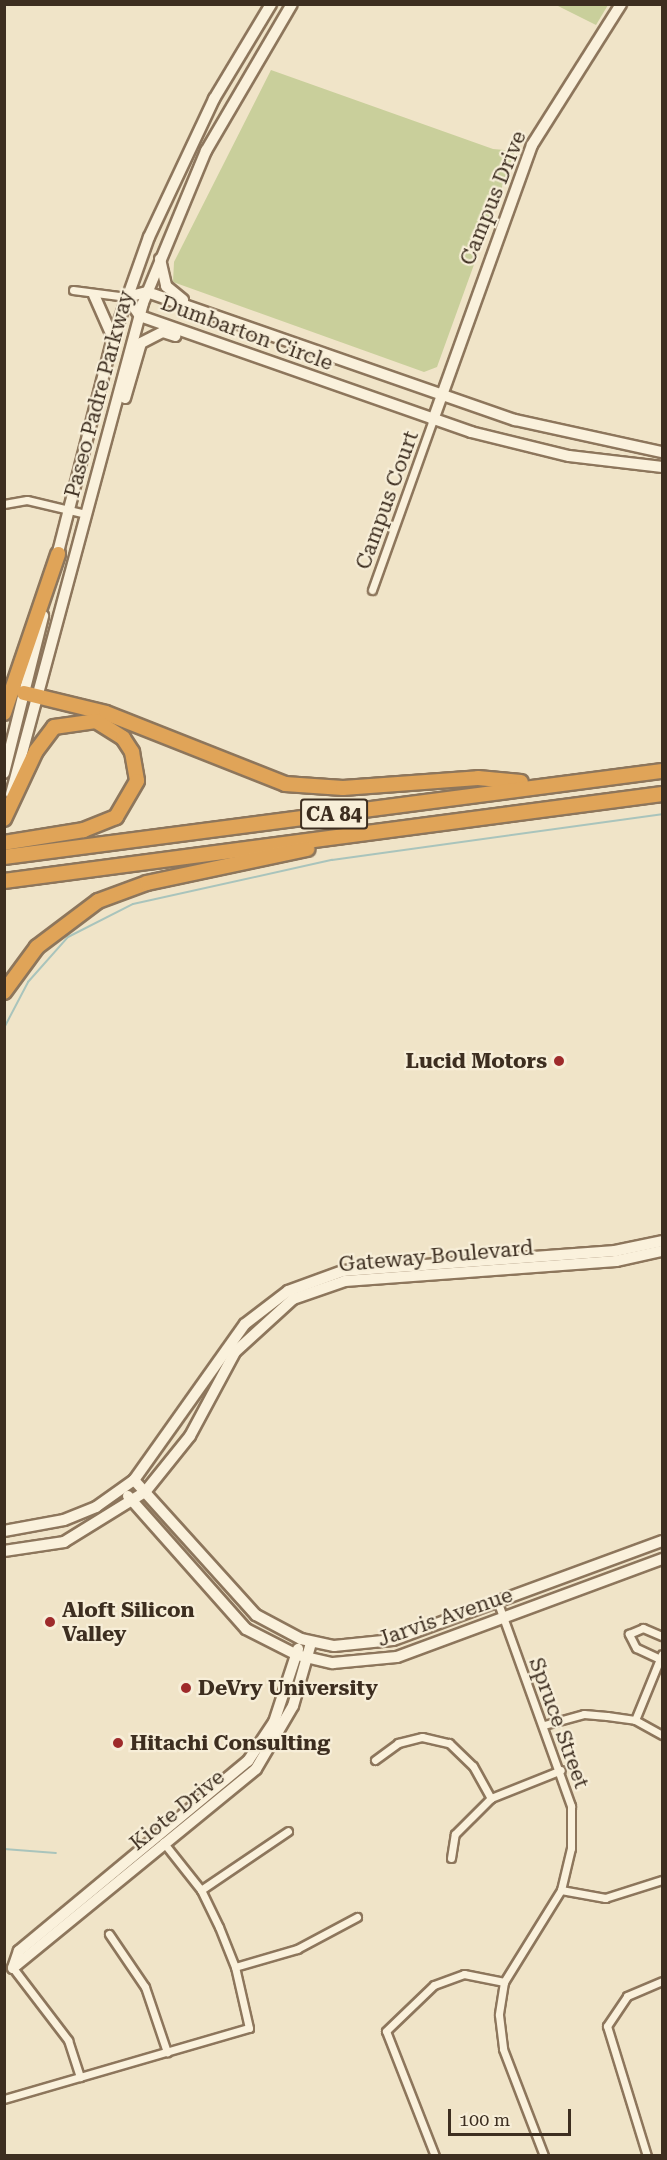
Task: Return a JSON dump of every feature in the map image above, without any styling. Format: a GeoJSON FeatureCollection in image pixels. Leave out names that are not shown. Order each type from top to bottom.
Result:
{"type":"FeatureCollection","features":[{"type":"Feature","properties":{"kind":"highway"},"geometry":{"type":"LineString","coordinates":[[4,713],[58,554]]}},
{"type":"Feature","properties":{"kind":"highway"},"geometry":{"type":"LineString","coordinates":[[30,693],[135,723],[285,784],[343,788],[478,778],[521,782]]}},
{"type":"Feature","properties":{"kind":"highway"},"geometry":{"type":"LineString","coordinates":[[4,819],[36,751],[54,727],[96,721],[123,738],[132,752],[136,781],[116,817],[84,830],[4,843]]}},
{"type":"Feature","properties":{"kind":"highway","name":"CA 84"},"geometry":{"type":"LineString","coordinates":[[4,849],[663,763]]}},
{"type":"Feature","properties":{"kind":"highway","name":"CA 84"},"geometry":{"type":"LineString","coordinates":[[4,858],[663,771]]}},
{"type":"Feature","properties":{"kind":"highway","name":"CA 84"},"geometry":{"type":"LineString","coordinates":[[4,881],[663,794]]}},
{"type":"Feature","properties":{"kind":"highway"},"geometry":{"type":"LineString","coordinates":[[4,992],[56,929],[122,891],[425,825]]}},
{"type":"Feature","properties":{"kind":"highway"},"geometry":{"type":"LineString","coordinates":[[4,886],[98,868]]}},
{"type":"Feature","properties":{"kind":"street","name":"Paseo Padre Parkway"},"geometry":{"type":"LineString","coordinates":[[4,819],[68,510],[126,297],[190,144],[271,4]]}},
{"type":"Feature","properties":{"kind":"street","name":"Paseo Padre Parkway"},"geometry":{"type":"LineString","coordinates":[[4,773],[86,514],[140,316],[159,258],[229,107],[292,4]]}},
{"type":"Feature","properties":{"kind":"street","name":"Campus Drive"},"geometry":{"type":"LineString","coordinates":[[434,420],[441,394],[532,145],[621,4]]}},
{"type":"Feature","properties":{"kind":"street"},"geometry":{"type":"LineString","coordinates":[[159,258],[173,295],[211,313]]}},
{"type":"Feature","properties":{"kind":"street"},"geometry":{"type":"LineString","coordinates":[[73,290],[94,295],[126,297]]}},
{"type":"Feature","properties":{"kind":"street","name":"Dumbarton Circle"},"geometry":{"type":"LineString","coordinates":[[663,453],[571,436],[441,394],[147,292],[126,297],[140,316],[243,355],[434,420],[569,456],[663,467]]}},
{"type":"Feature","properties":{"kind":"street"},"geometry":{"type":"LineString","coordinates":[[94,295],[113,338]]}},
{"type":"Feature","properties":{"kind":"street"},"geometry":{"type":"LineString","coordinates":[[99,470],[107,463],[141,343],[150,336],[163,332],[233,357],[243,355]]}},
{"type":"Feature","properties":{"kind":"street","name":"Campus Court"},"geometry":{"type":"LineString","coordinates":[[372,590],[434,420]]}},
{"type":"Feature","properties":{"kind":"street"},"geometry":{"type":"LineString","coordinates":[[4,504],[27,500],[86,514]]}},
{"type":"Feature","properties":{"kind":"street","name":"Gateway Boulevard"},"geometry":{"type":"LineString","coordinates":[[4,1531],[64,1520],[123,1489],[135,1480],[245,1324],[288,1291],[343,1271],[615,1251],[663,1241]]}},
{"type":"Feature","properties":{"kind":"street","name":"Gateway Boulevard"},"geometry":{"type":"LineString","coordinates":[[4,1551],[64,1542],[145,1492],[190,1436],[235,1352],[293,1299],[355,1280],[585,1264],[663,1251]]}},
{"type":"Feature","properties":{"kind":"street","name":"Jarvis Avenue"},"geometry":{"type":"LineString","coordinates":[[135,1480],[236,1597],[306,1641],[363,1646],[393,1640],[663,1541]]}},
{"type":"Feature","properties":{"kind":"street","name":"Jarvis Avenue"},"geometry":{"type":"LineString","coordinates":[[123,1489],[223,1609],[246,1629],[302,1657],[365,1664],[397,1657],[663,1559]]}},
{"type":"Feature","properties":{"kind":"street","name":"Spruce Street"},"geometry":{"type":"LineString","coordinates":[[498,1603],[561,1770],[572,1806],[571,1848],[561,1890],[504,1982]]}},
{"type":"Feature","properties":{"kind":"street"},"geometry":{"type":"LineString","coordinates":[[635,1720],[661,1656],[636,1648],[629,1634],[643,1628],[663,1636]]}},
{"type":"Feature","properties":{"kind":"street","name":"Kiote Drive"},"geometry":{"type":"LineString","coordinates":[[80,2078],[68,2040],[13,1968],[162,1840],[237,1786],[272,1749],[293,1706],[306,1641]]}},
{"type":"Feature","properties":{"kind":"street"},"geometry":{"type":"LineString","coordinates":[[544,1725],[584,1714],[635,1720],[663,1734]]}},
{"type":"Feature","properties":{"kind":"street"},"geometry":{"type":"LineString","coordinates":[[375,1760],[398,1743],[422,1737],[449,1743],[473,1766],[491,1798]]}},
{"type":"Feature","properties":{"kind":"street"},"geometry":{"type":"LineString","coordinates":[[451,1858],[455,1834],[491,1798],[561,1770]]}},
{"type":"Feature","properties":{"kind":"street"},"geometry":{"type":"LineString","coordinates":[[201,1890],[288,1832]]}},
{"type":"Feature","properties":{"kind":"street"},"geometry":{"type":"LineString","coordinates":[[4,2099],[249,2028],[235,1967],[201,1890],[162,1840]]}},
{"type":"Feature","properties":{"kind":"street"},"geometry":{"type":"LineString","coordinates":[[561,1890],[605,1898],[663,1880]]}},
{"type":"Feature","properties":{"kind":"street"},"geometry":{"type":"LineString","coordinates":[[235,1967],[297,1949],[357,1917]]}},
{"type":"Feature","properties":{"kind":"street"},"geometry":{"type":"LineString","coordinates":[[109,1934],[145,1987],[167,2052]]}},
{"type":"Feature","properties":{"kind":"street"},"geometry":{"type":"LineString","coordinates":[[435,2156],[386,2031],[434,1985],[464,1974],[504,1982],[503,2049],[544,2156]]}},
{"type":"Feature","properties":{"kind":"street"},"geometry":{"type":"LineString","coordinates":[[647,2156],[607,2026],[627,1996],[663,1982]]}},
{"type":"Feature","properties":{"kind":"green space"},"geometry":{"type":"Polygon","coordinates":[[[608,4],[596,25],[556,5],[608,4]]]}},
{"type":"Feature","properties":{"kind":"green space"},"geometry":{"type":"Polygon","coordinates":[[[271,70],[493,149],[515,151],[437,367],[424,372],[173,282],[174,262],[271,70]]]}},
{"type":"Feature","properties":{"kind":"waterway"},"geometry":{"type":"LineString","coordinates":[[4,1028],[28,982],[68,937],[133,904],[332,860],[662,814]]}},
{"type":"Feature","properties":{"kind":"waterway"},"geometry":{"type":"LineString","coordinates":[[4,1849],[56,1853]]}},
{"type":"Feature","properties":{"kind":"place","name":"Lucid Motors"},"geometry":{"type":"Point","coordinates":[559,1061]}},
{"type":"Feature","properties":{"kind":"place","name":"Aloft Silicon Valley"},"geometry":{"type":"Point","coordinates":[50,1622]}},
{"type":"Feature","properties":{"kind":"place","name":"DeVry University"},"geometry":{"type":"Point","coordinates":[186,1688]}},
{"type":"Feature","properties":{"kind":"place","name":"Hitachi Consulting"},"geometry":{"type":"Point","coordinates":[118,1743]}}]}
